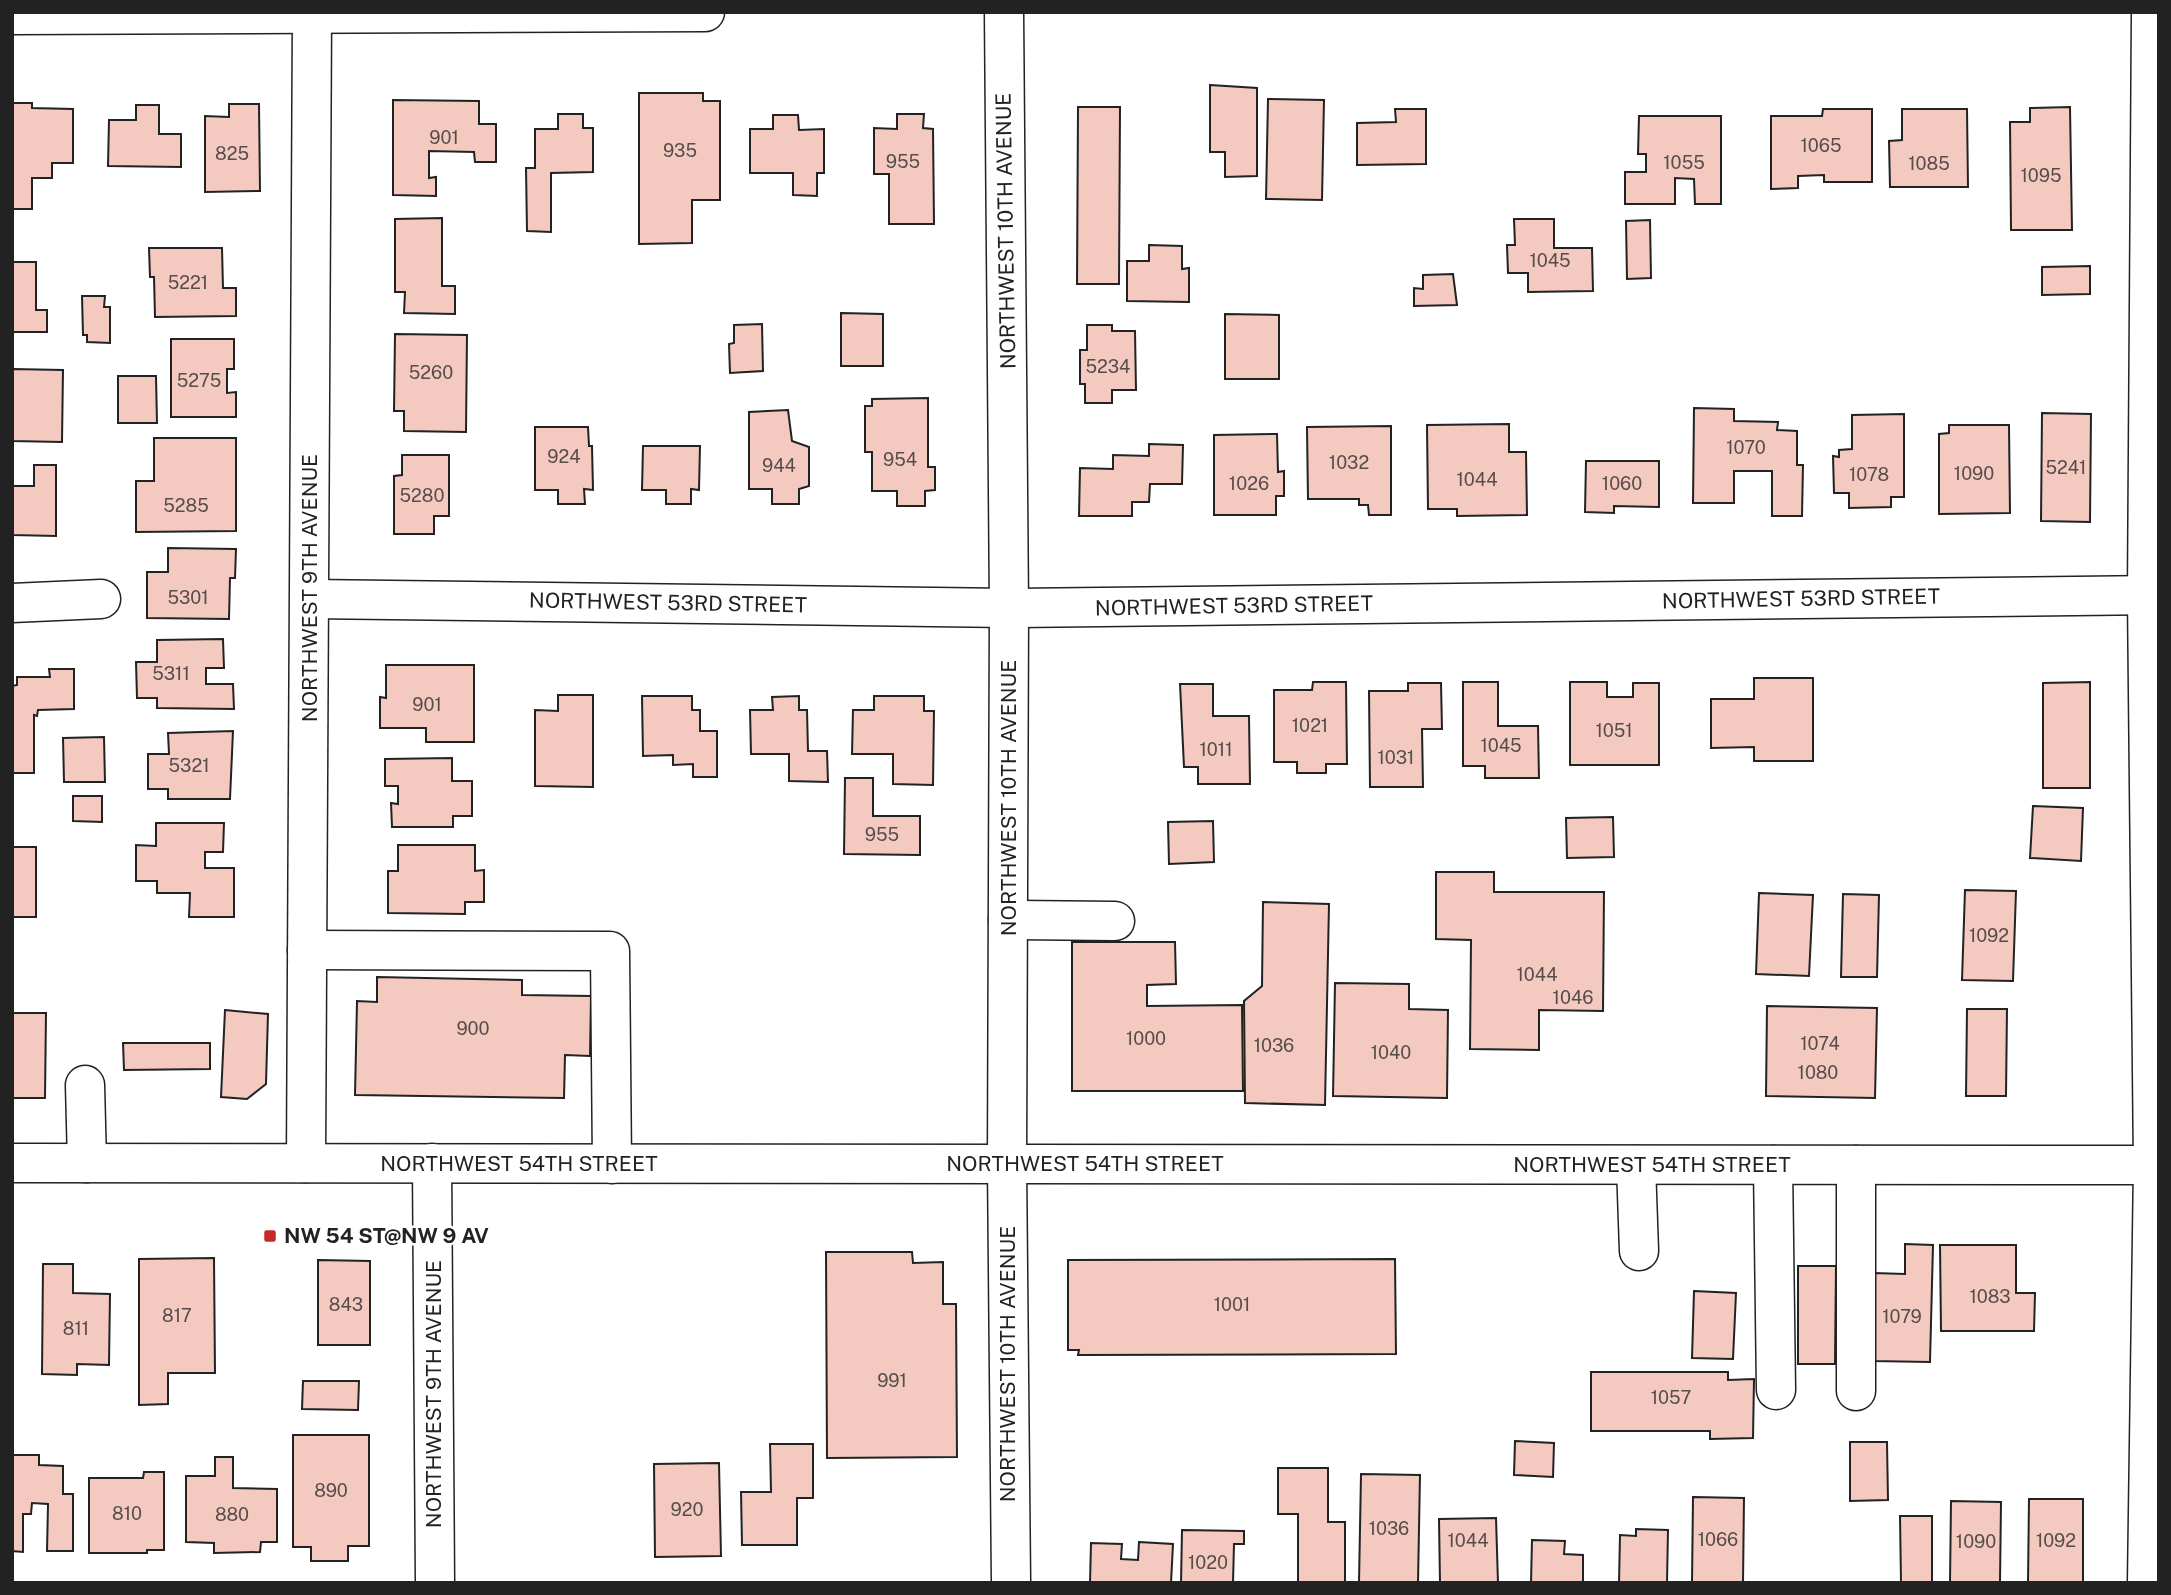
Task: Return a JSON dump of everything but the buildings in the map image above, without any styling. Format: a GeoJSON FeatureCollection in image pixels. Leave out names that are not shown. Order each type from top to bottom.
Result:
{"type":"FeatureCollection","features":[{"type":"Feature","properties":{"kind":"street"},"geometry":{"type":"LineString","coordinates":[[12,15],[705,12]]}},
{"type":"Feature","properties":{"kind":"street","name":"NORTHWEST 10TH AVENUE"},"geometry":{"type":"LineString","coordinates":[[1004,12],[1010,608],[1007,1164],[1011,1583]]}},
{"type":"Feature","properties":{"kind":"street"},"geometry":{"type":"LineString","coordinates":[[2147,1583],[2156,1165],[2154,75],[2151,12]]}},
{"type":"Feature","properties":{"kind":"street","name":"NORTHWEST 9TH AVENUE"},"geometry":{"type":"LineString","coordinates":[[306,1163],[312,14]]}},
{"type":"Feature","properties":{"kind":"street","name":"NORTHWEST 53RD STREET"},"geometry":{"type":"LineString","coordinates":[[310,599],[1010,608],[2153,595]]}},
{"type":"Feature","properties":{"kind":"street"},"geometry":{"type":"LineString","coordinates":[[12,603],[101,599]]}},
{"type":"Feature","properties":{"kind":"street"},"geometry":{"type":"LineString","coordinates":[[1008,920],[1115,920]]}},
{"type":"Feature","properties":{"kind":"street"},"geometry":{"type":"LineString","coordinates":[[307,950],[610,951],[612,1164]]}},
{"type":"Feature","properties":{"kind":"street"},"geometry":{"type":"LineString","coordinates":[[86,1085],[87,1163]]}},
{"type":"Feature","properties":{"kind":"street","name":"NORTHWEST 54TH STREET"},"geometry":{"type":"LineString","coordinates":[[12,1163],[2156,1165]]}},
{"type":"Feature","properties":{"kind":"street","name":"NORTHWEST 9TH AVENUE"},"geometry":{"type":"LineString","coordinates":[[432,1163],[435,1583]]}},
{"type":"Feature","properties":{"kind":"street"},"geometry":{"type":"LineString","coordinates":[[1636,1164],[1639,1251]]}},
{"type":"Feature","properties":{"kind":"street"},"geometry":{"type":"LineString","coordinates":[[1773,1165],[1776,1390]]}},
{"type":"Feature","properties":{"kind":"street"},"geometry":{"type":"LineString","coordinates":[[1856,1165],[1856,1391]]}},
{"type":"Feature","properties":{"kind":"place","name":"NW 54 ST@NW 9 AV"},"geometry":{"type":"Point","coordinates":[270,1236]}}]}
